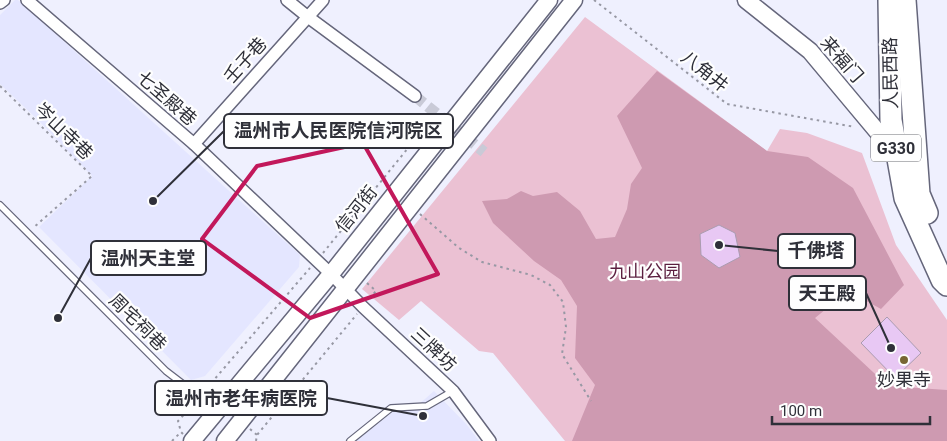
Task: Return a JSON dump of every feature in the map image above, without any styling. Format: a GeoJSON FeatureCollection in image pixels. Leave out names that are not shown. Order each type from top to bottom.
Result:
{"type":"FeatureCollection","features":[{"type":"Feature","properties":{"kind":"highway","name":"人民西路"},"geometry":{"type":"LineString","coordinates":[[889,0],[891,120],[905,198],[942,280],[947,285]]}},
{"type":"Feature","properties":{"kind":"highway","name":"人民西路"},"geometry":{"type":"LineString","coordinates":[[905,0],[919,194],[947,257]]}},
{"type":"Feature","properties":{"kind":"main road","name":"信河街"},"geometry":{"type":"LineString","coordinates":[[186,436],[215,414],[331,274],[549,0]]}},
{"type":"Feature","properties":{"kind":"main road"},"geometry":{"type":"LineString","coordinates":[[215,414],[231,438],[574,0]]}},
{"type":"Feature","properties":{"kind":"main road","name":"来福门"},"geometry":{"type":"LineString","coordinates":[[746,0],[810,51],[898,155]]}},
{"type":"Feature","properties":{"kind":"street"},"geometry":{"type":"LineString","coordinates":[[0,3],[4,0]]}},
{"type":"Feature","properties":{"kind":"street","name":"七圣殿巷"},"geometry":{"type":"LineString","coordinates":[[27,0],[194,144],[346,289]]}},
{"type":"Feature","properties":{"kind":"street"},"geometry":{"type":"LineString","coordinates":[[288,0],[308,17],[415,96]]}},
{"type":"Feature","properties":{"kind":"street","name":"壬子巷"},"geometry":{"type":"LineString","coordinates":[[194,144],[323,0]]}},
{"type":"Feature","properties":{"kind":"street","name":"三牌坊"},"geometry":{"type":"LineString","coordinates":[[346,289],[453,391],[490,441]]}},
{"type":"Feature","properties":{"kind":"lane","name":"周宅祠巷"},"geometry":{"type":"LineString","coordinates":[[0,205],[166,371],[200,397],[215,414]]}},
{"type":"Feature","properties":{"kind":"lane"},"geometry":{"type":"LineString","coordinates":[[350,441],[391,408],[427,406],[453,391]]}},
{"type":"Feature","properties":{"kind":"path","name":"八角井"},"geometry":{"type":"LineString","coordinates":[[594,0],[727,104],[877,131]]}},
{"type":"Feature","properties":{"kind":"path","name":"岑山寺巷"},"geometry":{"type":"LineString","coordinates":[[0,86],[92,176],[28,232]]}},
{"type":"Feature","properties":{"kind":"path"},"geometry":{"type":"LineString","coordinates":[[411,206],[459,248],[482,262],[531,275],[550,285],[563,302],[566,327],[562,354],[591,401]]}},
{"type":"Feature","properties":{"kind":"path"},"geometry":{"type":"LineString","coordinates":[[256,441],[257,435],[376,291]]}},
{"type":"Feature","properties":{"kind":"path"},"geometry":{"type":"LineString","coordinates":[[172,441],[186,436]]}},
{"type":"Feature","properties":{"kind":"highlighted area"},"geometry":{"type":"Polygon","coordinates":[[[363,143],[438,274],[310,318],[202,239],[257,166],[363,143]]]}},
{"type":"Feature","properties":{"kind":"shaded area"},"geometry":{"type":"Polygon","coordinates":[[[15,0],[18,0],[300,255],[299,267],[205,376],[191,380],[39,227],[92,176],[0,84],[0,15],[15,0]]]}},
{"type":"Feature","properties":{"kind":"shaded area"},"geometry":{"type":"Polygon","coordinates":[[[434,391],[467,425],[479,441],[356,441],[403,404],[416,407],[434,391]]]}},
{"type":"Feature","properties":{"kind":"green space","name":"九山公园"},"geometry":{"type":"Polygon","coordinates":[[[585,17],[767,151],[780,129],[807,133],[862,153],[896,245],[947,320],[947,441],[565,441],[493,353],[479,351],[421,301],[399,320],[362,289],[585,17]]]}},
{"type":"Feature","properties":{"kind":"green space","name":"九山公园"},"geometry":{"type":"Polygon","coordinates":[[[657,71],[767,151],[808,157],[853,188],[904,285],[881,309],[848,291],[815,318],[888,386],[947,390],[947,441],[572,441],[595,385],[575,358],[577,306],[561,280],[534,261],[493,223],[482,201],[507,199],[521,191],[533,196],[557,192],[580,211],[596,239],[615,237],[627,209],[631,184],[642,168],[617,116],[657,71]]]}},
{"type":"Feature","properties":{"kind":"building"},"geometry":{"type":"Polygon","coordinates":[[[719,225],[735,233],[740,257],[719,268],[701,255],[700,234],[719,225]]]}},
{"type":"Feature","properties":{"kind":"building"},"geometry":{"type":"Polygon","coordinates":[[[887,317],[921,353],[895,378],[861,343],[887,317]]]}},
{"type":"Feature","properties":{"kind":"tunnel"},"geometry":{"type":"LineString","coordinates":[[415,96],[484,152]]}},
{"type":"Feature","properties":{"kind":"place","name":"温州市人民医院信河院区"},"geometry":{"type":"Point","coordinates":[153,201]}},
{"type":"Feature","properties":{"kind":"place","name":"千佛塔"},"geometry":{"type":"Point","coordinates":[719,245]}},
{"type":"Feature","properties":{"kind":"place","name":"温州天主堂"},"geometry":{"type":"Point","coordinates":[58,318]}},
{"type":"Feature","properties":{"kind":"place","name":"天王殿"},"geometry":{"type":"Point","coordinates":[891,348]}},
{"type":"Feature","properties":{"kind":"place","name":"妙果寺"},"geometry":{"type":"Point","coordinates":[904,360]}},
{"type":"Feature","properties":{"kind":"place","name":"温州市老年病医院"},"geometry":{"type":"Point","coordinates":[423,416]}}]}
